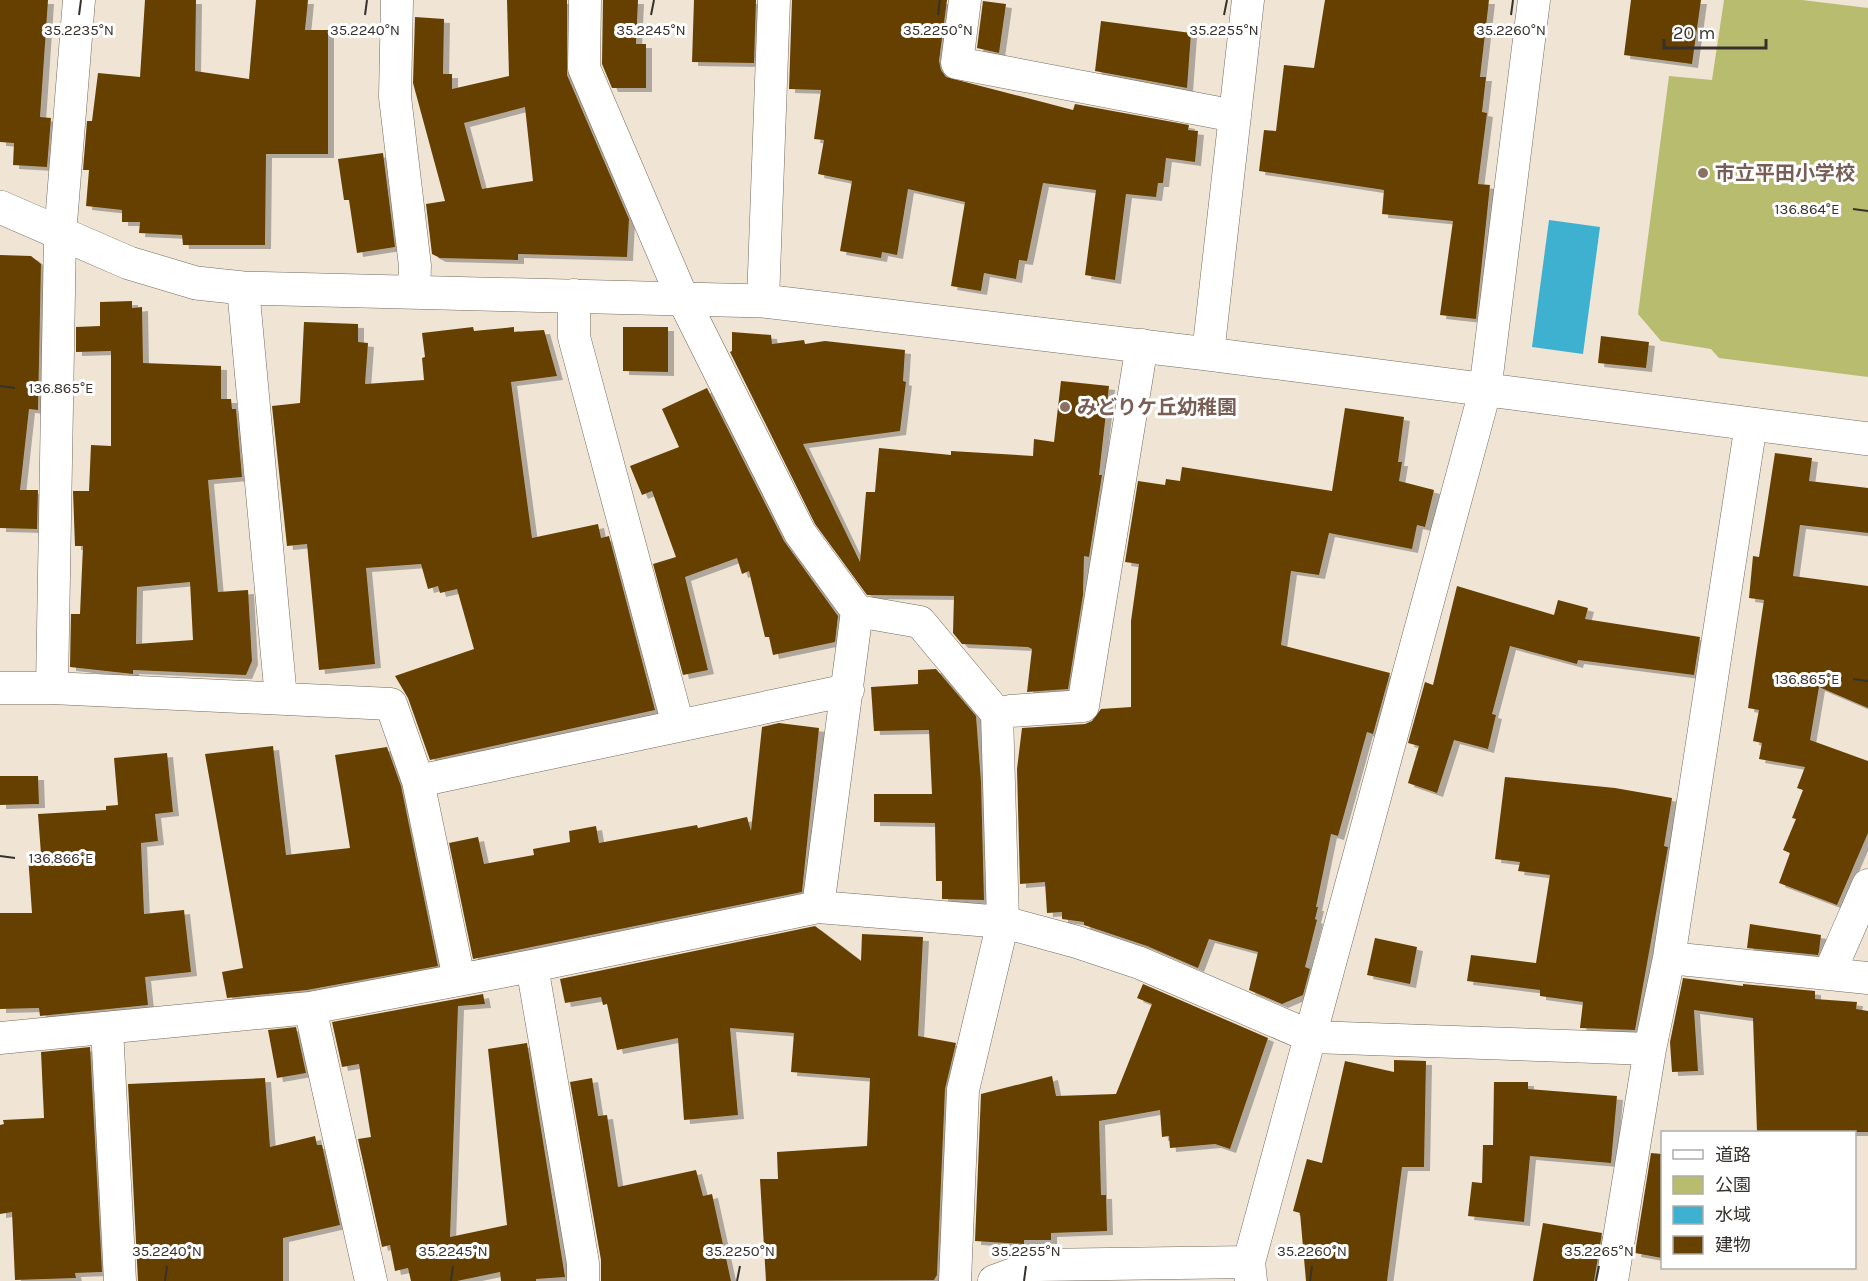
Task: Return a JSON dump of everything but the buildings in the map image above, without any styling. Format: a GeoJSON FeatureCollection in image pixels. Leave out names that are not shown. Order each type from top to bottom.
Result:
{"type":"FeatureCollection","features":[{"type":"Feature","properties":{"kind":"street"},"geometry":{"type":"LineString","coordinates":[[52,688],[60,235],[79,0]]}},
{"type":"Feature","properties":{"kind":"street"},"geometry":{"type":"LineString","coordinates":[[397,0],[395,97],[415,267],[414,291]]}},
{"type":"Feature","properties":{"kind":"street"},"geometry":{"type":"LineString","coordinates":[[585,0],[584,68],[682,297],[800,533],[857,611],[818,907]]}},
{"type":"Feature","properties":{"kind":"street"},"geometry":{"type":"LineString","coordinates":[[763,301],[774,0]]}},
{"type":"Feature","properties":{"kind":"street"},"geometry":{"type":"LineString","coordinates":[[965,0],[957,63],[1234,116]]}},
{"type":"Feature","properties":{"kind":"street"},"geometry":{"type":"LineString","coordinates":[[1208,354],[1248,0]]}},
{"type":"Feature","properties":{"kind":"street"},"geometry":{"type":"LineString","coordinates":[[994,1281],[1038,1265],[1250,1272],[1485,391],[1534,0]]}},
{"type":"Feature","properties":{"kind":"street"},"geometry":{"type":"LineString","coordinates":[[0,207],[129,263],[196,283],[243,288],[682,297],[763,301],[1142,345],[1868,439]]}},
{"type":"Feature","properties":{"kind":"street"},"geometry":{"type":"LineString","coordinates":[[243,288],[281,698]]}},
{"type":"Feature","properties":{"kind":"street"},"geometry":{"type":"LineString","coordinates":[[574,295],[574,337],[678,725]]}},
{"type":"Feature","properties":{"kind":"street"},"geometry":{"type":"LineString","coordinates":[[997,714],[1083,706],[1142,345]]}},
{"type":"Feature","properties":{"kind":"street"},"geometry":{"type":"LineString","coordinates":[[1612,1281],[1650,1049],[1669,958],[1751,424]]}},
{"type":"Feature","properties":{"kind":"street"},"geometry":{"type":"LineString","coordinates":[[857,611],[920,622],[997,714],[1003,922],[963,1090],[956,1281]]}},
{"type":"Feature","properties":{"kind":"street"},"geometry":{"type":"LineString","coordinates":[[0,688],[52,688],[391,704],[418,781],[459,980]]}},
{"type":"Feature","properties":{"kind":"street"},"geometry":{"type":"LineString","coordinates":[[418,781],[848,690]]}},
{"type":"Feature","properties":{"kind":"street"},"geometry":{"type":"LineString","coordinates":[[1830,974],[1868,885]]}},
{"type":"Feature","properties":{"kind":"street"},"geometry":{"type":"LineString","coordinates":[[0,1038],[310,1008],[532,966],[818,907],[1003,922],[1077,942],[1140,963],[1312,1037],[1650,1049]]}},
{"type":"Feature","properties":{"kind":"street"},"geometry":{"type":"LineString","coordinates":[[1669,958],[1868,978]]}},
{"type":"Feature","properties":{"kind":"street"},"geometry":{"type":"LineString","coordinates":[[532,966],[583,1263],[583,1281]]}},
{"type":"Feature","properties":{"kind":"street"},"geometry":{"type":"LineString","coordinates":[[310,1008],[371,1281]]}},
{"type":"Feature","properties":{"kind":"street"},"geometry":{"type":"LineString","coordinates":[[107,1028],[120,1281]]}},
{"type":"Feature","properties":{"kind":"green space"},"geometry":{"type":"Polygon","coordinates":[[[1724,0],[1802,0],[1868,8],[1868,377],[1719,358],[1711,349],[1661,341],[1638,314],[1669,76],[1712,80],[1724,0]]]}},
{"type":"Feature","properties":{"kind":"water"},"geometry":{"type":"Polygon","coordinates":[[[1549,220],[1600,227],[1583,354],[1532,347],[1549,220]]]}},
{"type":"Feature","properties":{"kind":"place","name":"市立平田小学校"},"geometry":{"type":"Point","coordinates":[1703,173]}},
{"type":"Feature","properties":{"kind":"place","name":"みどりケ丘幼稚園"},"geometry":{"type":"Point","coordinates":[1065,407]}}]}
